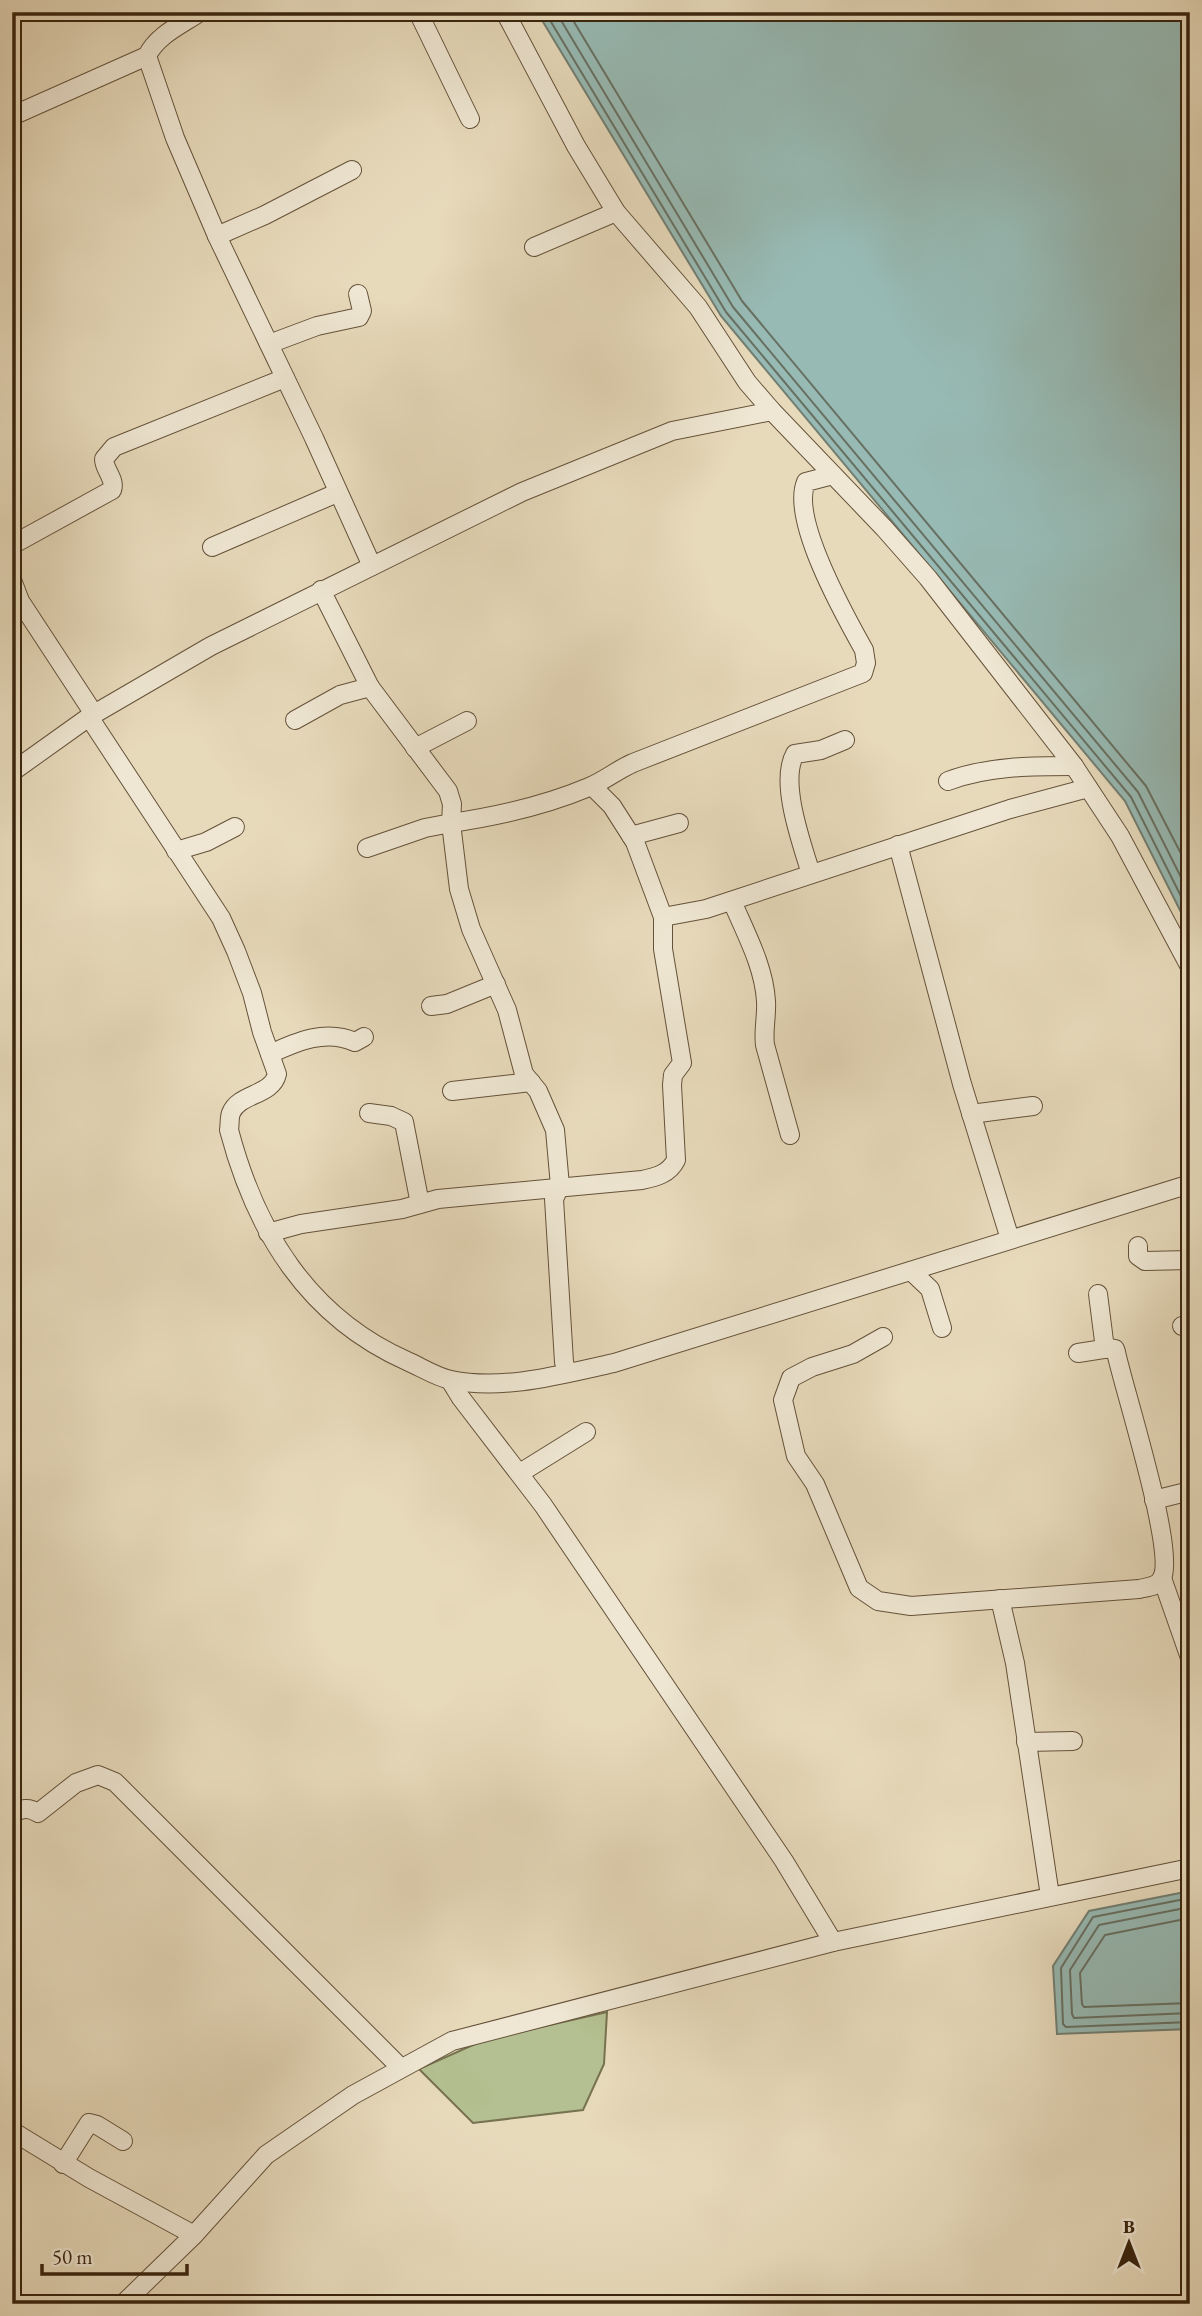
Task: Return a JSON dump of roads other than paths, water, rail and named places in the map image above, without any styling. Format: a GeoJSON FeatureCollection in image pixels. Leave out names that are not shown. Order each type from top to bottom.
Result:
{"type":"FeatureCollection","features":[{"type":"Feature","properties":{"kind":"street"},"geometry":{"type":"LineString","coordinates":[[12,116],[147,56],[152,46],[163,36],[200,12]]}},
{"type":"Feature","properties":{"kind":"street"},"geometry":{"type":"LineString","coordinates":[[418,12],[470,119]]}},
{"type":"Feature","properties":{"kind":"street"},"geometry":{"type":"LineString","coordinates":[[505,12],[576,146],[616,212],[698,307],[747,382],[928,578],[1074,766],[1120,836],[1190,967]]}},
{"type":"Feature","properties":{"kind":"street"},"geometry":{"type":"LineString","coordinates":[[147,56],[175,138],[217,236],[372,566]]}},
{"type":"Feature","properties":{"kind":"street"},"geometry":{"type":"LineString","coordinates":[[217,236],[265,215],[352,170]]}},
{"type":"Feature","properties":{"kind":"street"},"geometry":{"type":"LineString","coordinates":[[534,247],[616,212]]}},
{"type":"Feature","properties":{"kind":"street"},"geometry":{"type":"LineString","coordinates":[[269,344],[317,326],[359,317],[362,309],[358,294]]}},
{"type":"Feature","properties":{"kind":"street"},"geometry":{"type":"LineString","coordinates":[[12,545],[112,490],[113,482],[105,468],[104,459],[114,447],[285,378]]}},
{"type":"Feature","properties":{"kind":"street"},"geometry":{"type":"LineString","coordinates":[[12,772],[92,715],[211,646],[522,492],[672,431],[772,411]]}},
{"type":"Feature","properties":{"kind":"street"},"geometry":{"type":"LineString","coordinates":[[367,848],[425,828],[528,809],[592,786],[632,763],[863,673],[866,663],[864,650],[818,559],[810,537],[803,500],[806,482],[833,475]]}},
{"type":"Feature","properties":{"kind":"street"},"geometry":{"type":"LineString","coordinates":[[212,547],[337,493]]}},
{"type":"Feature","properties":{"kind":"street"},"geometry":{"type":"LineString","coordinates":[[12,580],[20,601],[176,851],[221,918],[236,951],[277,1074],[276,1079],[263,1091],[236,1106],[230,1116],[229,1130],[268,1233],[302,1283],[323,1306],[353,1332],[389,1353],[450,1380],[502,1382],[567,1373],[614,1363],[1190,1184]]}},
{"type":"Feature","properties":{"kind":"street"},"geometry":{"type":"LineString","coordinates":[[321,590],[370,687],[448,791],[452,804],[450,823],[462,903],[510,1020],[513,1041],[522,1068],[540,1094],[555,1130],[560,1186],[554,1199],[562,1342],[567,1373]]}},
{"type":"Feature","properties":{"kind":"street"},"geometry":{"type":"LineString","coordinates":[[295,720],[340,695],[370,687]]}},
{"type":"Feature","properties":{"kind":"street"},"geometry":{"type":"LineString","coordinates":[[415,748],[467,721]]}},
{"type":"Feature","properties":{"kind":"street"},"geometry":{"type":"LineString","coordinates":[[811,874],[792,810],[790,761],[794,754],[821,750],[845,740]]}},
{"type":"Feature","properties":{"kind":"street"},"geometry":{"type":"LineString","coordinates":[[948,781],[962,776],[1018,767],[1074,766]]}},
{"type":"Feature","properties":{"kind":"street"},"geometry":{"type":"LineString","coordinates":[[268,1233],[301,1224],[402,1209],[438,1199],[642,1180],[662,1175],[674,1164],[672,1086],[673,1074],[682,1063],[663,949],[663,917],[631,836],[612,806],[592,786]]}},
{"type":"Feature","properties":{"kind":"street"},"geometry":{"type":"LineString","coordinates":[[663,917],[706,909],[1010,809],[1088,788]]}},
{"type":"Feature","properties":{"kind":"street"},"geometry":{"type":"LineString","coordinates":[[631,836],[679,822]]}},
{"type":"Feature","properties":{"kind":"street"},"geometry":{"type":"LineString","coordinates":[[176,851],[206,842],[235,827]]}},
{"type":"Feature","properties":{"kind":"street"},"geometry":{"type":"LineString","coordinates":[[898,845],[971,1114],[1010,1239]]}},
{"type":"Feature","properties":{"kind":"street"},"geometry":{"type":"LineString","coordinates":[[732,901],[764,984],[767,1002],[765,1045],[790,1135]]}},
{"type":"Feature","properties":{"kind":"street"},"geometry":{"type":"LineString","coordinates":[[431,1006],[447,1004],[496,984]]}},
{"type":"Feature","properties":{"kind":"street"},"geometry":{"type":"LineString","coordinates":[[270,1054],[292,1044],[326,1035],[355,1042],[364,1037]]}},
{"type":"Feature","properties":{"kind":"street"},"geometry":{"type":"LineString","coordinates":[[452,1091],[531,1082]]}},
{"type":"Feature","properties":{"kind":"street"},"geometry":{"type":"LineString","coordinates":[[971,1114],[1033,1105]]}},
{"type":"Feature","properties":{"kind":"street"},"geometry":{"type":"LineString","coordinates":[[369,1113],[391,1116],[404,1122],[420,1204]]}},
{"type":"Feature","properties":{"kind":"street"},"geometry":{"type":"LineString","coordinates":[[1138,1246],[1138,1256],[1145,1261],[1190,1260]]}},
{"type":"Feature","properties":{"kind":"street"},"geometry":{"type":"LineString","coordinates":[[911,1271],[930,1289],[942,1328]]}},
{"type":"Feature","properties":{"kind":"street"},"geometry":{"type":"LineString","coordinates":[[1098,1294],[1105,1349]]}},
{"type":"Feature","properties":{"kind":"street"},"geometry":{"type":"LineString","coordinates":[[883,1337],[853,1354],[812,1367],[791,1378],[783,1400],[796,1456],[815,1484],[859,1588],[878,1601],[911,1606],[1139,1589],[1158,1584],[1163,1578],[1166,1567],[1154,1500],[1134,1414],[1115,1349],[1078,1353]]}},
{"type":"Feature","properties":{"kind":"street"},"geometry":{"type":"LineString","coordinates":[[450,1380],[520,1473],[776,1849],[833,1942]]}},
{"type":"Feature","properties":{"kind":"street"},"geometry":{"type":"LineString","coordinates":[[520,1473],[586,1432]]}},
{"type":"Feature","properties":{"kind":"street"},"geometry":{"type":"LineString","coordinates":[[1154,1500],[1190,1492]]}},
{"type":"Feature","properties":{"kind":"street"},"geometry":{"type":"LineString","coordinates":[[1163,1578],[1190,1658]]}},
{"type":"Feature","properties":{"kind":"street"},"geometry":{"type":"LineString","coordinates":[[1000,1598],[1015,1663],[1049,1896]]}},
{"type":"Feature","properties":{"kind":"street"},"geometry":{"type":"LineString","coordinates":[[1026,1742],[1073,1741]]}},
{"type":"Feature","properties":{"kind":"street"},"geometry":{"type":"LineString","coordinates":[[12,1814],[24,1808],[38,1813],[76,1783],[98,1774],[115,1782],[401,2068]]}},
{"type":"Feature","properties":{"kind":"street"},"geometry":{"type":"LineString","coordinates":[[123,2304],[194,2235],[266,2155],[353,2095],[452,2041],[833,1942],[1190,1868]]}},
{"type":"Feature","properties":{"kind":"street"},"geometry":{"type":"LineString","coordinates":[[63,2164],[89,2123],[123,2141]]}},
{"type":"Feature","properties":{"kind":"street"},"geometry":{"type":"LineString","coordinates":[[12,2131],[63,2164],[194,2235]]}},
{"type":"Feature","properties":{"kind":"water"},"geometry":{"type":"Polygon","coordinates":[[[537,12],[1190,12],[1190,930],[1125,801],[721,316],[537,12]]]}},
{"type":"Feature","properties":{"kind":"water"},"geometry":{"type":"Polygon","coordinates":[[[1190,1891],[1190,2029],[1057,2034],[1053,1966],[1089,1911],[1190,1891]]]}}]}
